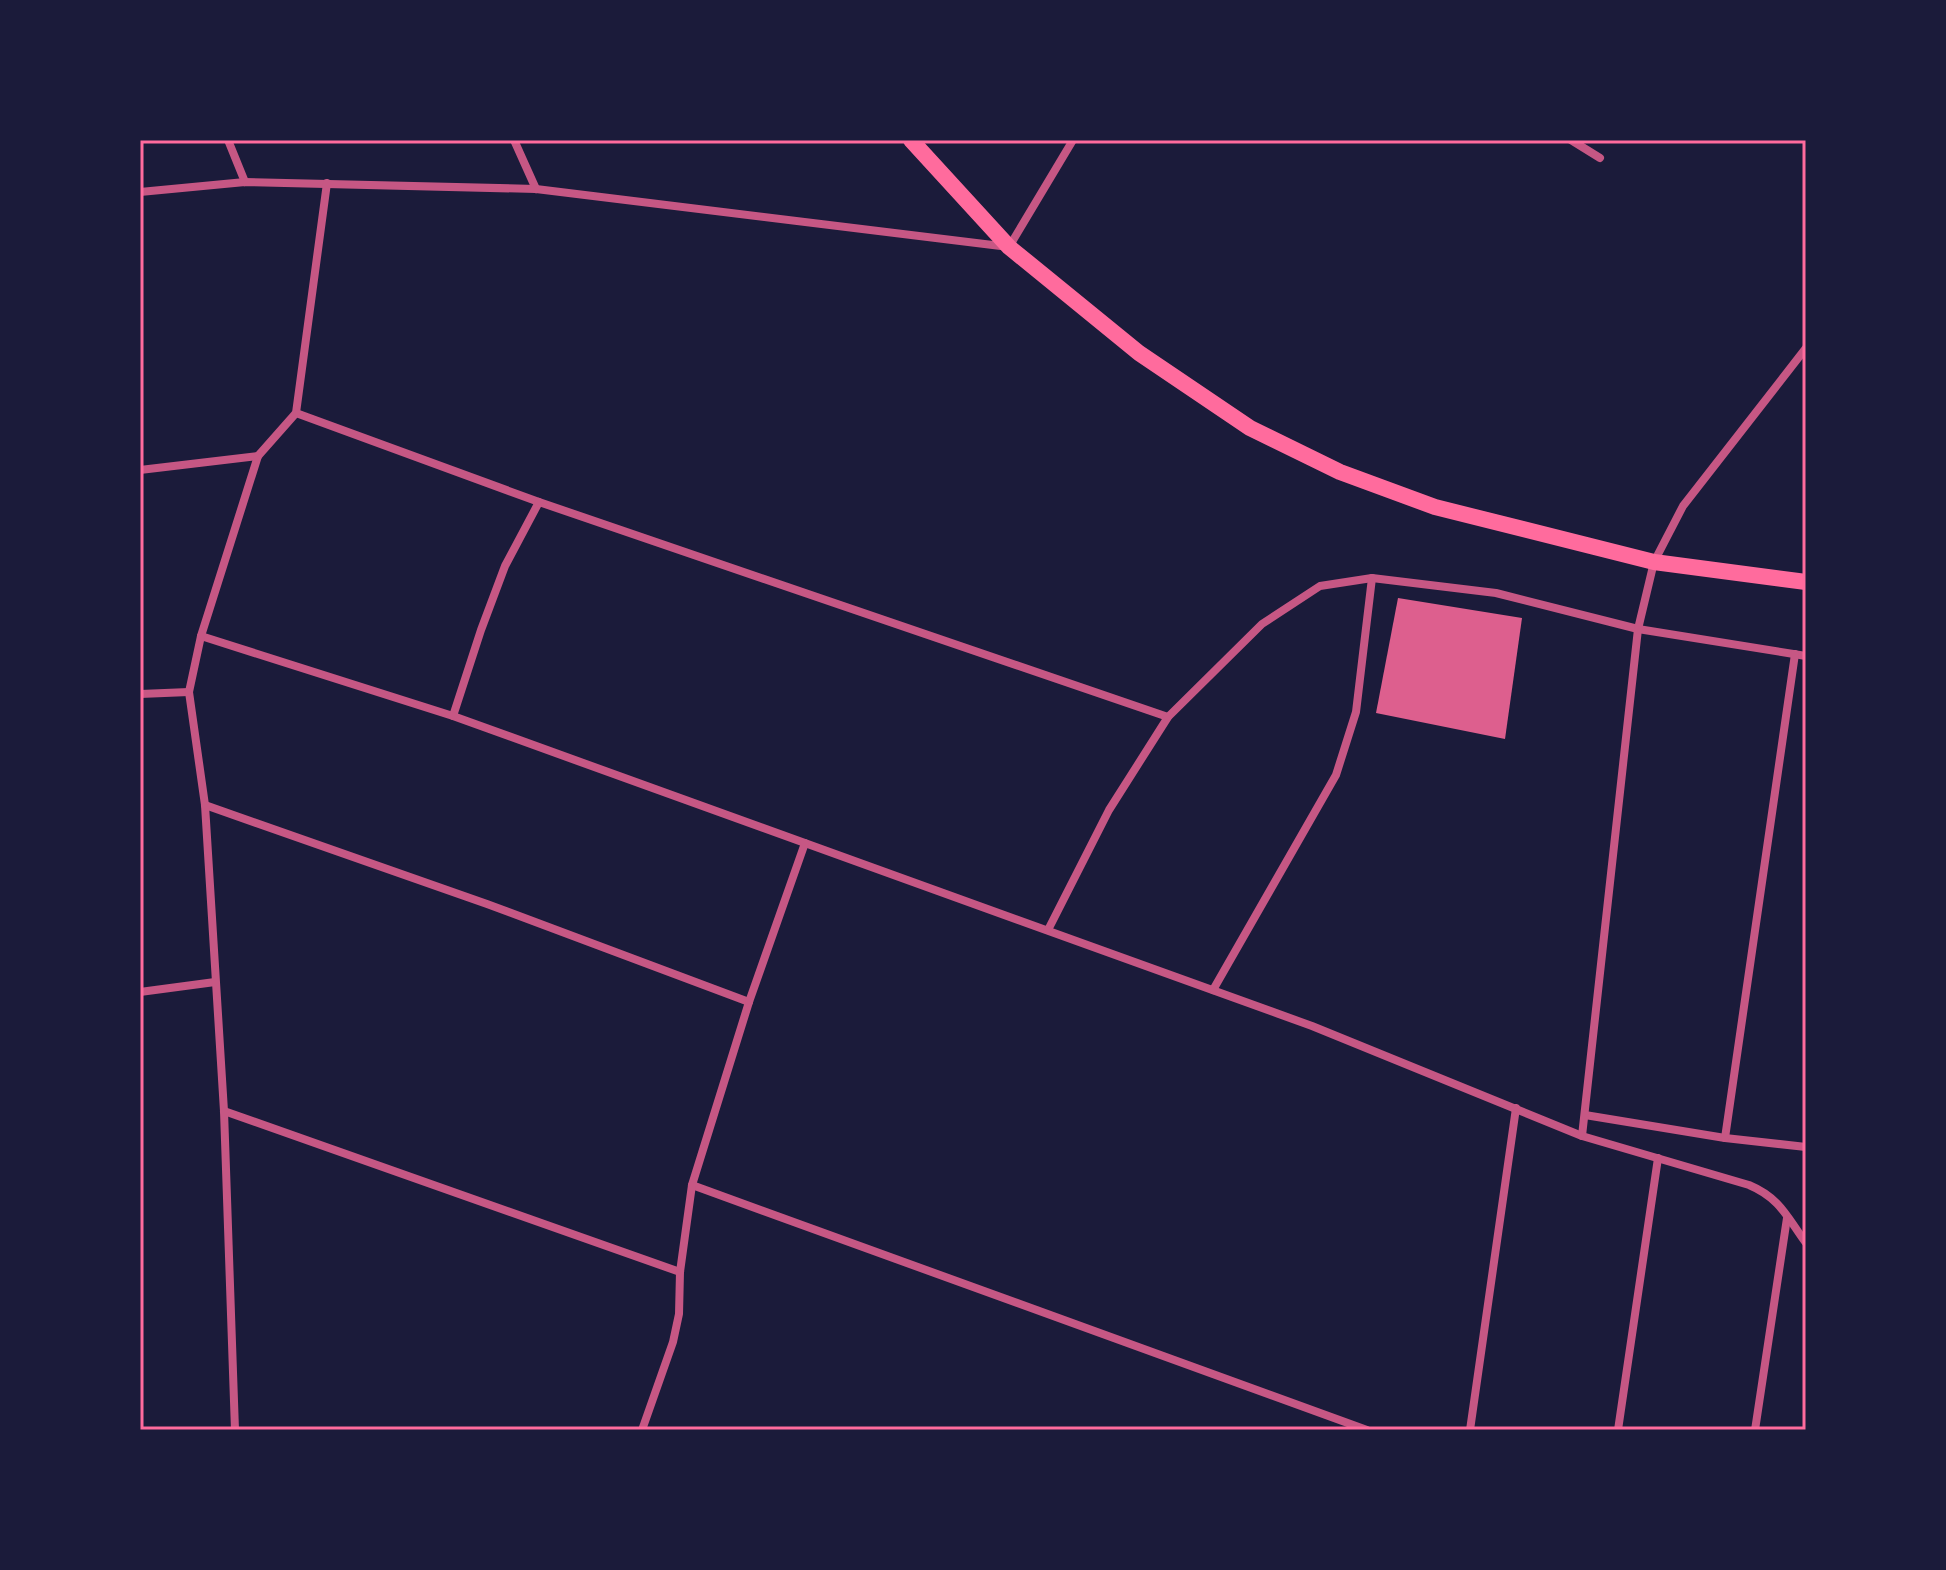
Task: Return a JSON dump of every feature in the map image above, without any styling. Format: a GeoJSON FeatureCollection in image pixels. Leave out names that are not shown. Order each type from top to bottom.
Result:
{"type":"FeatureCollection","features":[{"type":"Feature","properties":{"kind":"main road"},"geometry":{"type":"LineString","coordinates":[[911,140],[1009,247],[1139,353],[1250,428],[1340,472],[1435,507],[1654,562],[1806,582]]}},
{"type":"Feature","properties":{"kind":"street"},"geometry":{"type":"LineString","coordinates":[[228,140],[245,182]]}},
{"type":"Feature","properties":{"kind":"street"},"geometry":{"type":"LineString","coordinates":[[514,140],[536,189]]}},
{"type":"Feature","properties":{"kind":"street"},"geometry":{"type":"LineString","coordinates":[[140,192],[245,182],[536,189],[1009,247],[1073,140]]}},
{"type":"Feature","properties":{"kind":"street"},"geometry":{"type":"LineString","coordinates":[[1571,140],[1600,158]]}},
{"type":"Feature","properties":{"kind":"street"},"geometry":{"type":"LineString","coordinates":[[235,1430],[224,1111],[205,805],[189,692],[201,636],[258,456],[296,413],[327,183]]}},
{"type":"Feature","properties":{"kind":"street"},"geometry":{"type":"LineString","coordinates":[[1582,1136],[1638,629],[1654,562],[1683,506],[1806,348]]}},
{"type":"Feature","properties":{"kind":"street"},"geometry":{"type":"LineString","coordinates":[[296,413],[539,502],[1168,717]]}},
{"type":"Feature","properties":{"kind":"street"},"geometry":{"type":"LineString","coordinates":[[140,470],[258,456]]}},
{"type":"Feature","properties":{"kind":"street"},"geometry":{"type":"LineString","coordinates":[[453,716],[505,566],[539,502]]}},
{"type":"Feature","properties":{"kind":"street"},"geometry":{"type":"LineString","coordinates":[[1213,990],[1336,775],[1356,712],[1372,578]]}},
{"type":"Feature","properties":{"kind":"street"},"geometry":{"type":"LineString","coordinates":[[1048,930],[1109,810],[1168,717],[1262,624],[1320,586],[1372,578],[1496,593],[1638,629],[1806,656]]}},
{"type":"Feature","properties":{"kind":"street"},"geometry":{"type":"LineString","coordinates":[[201,636],[453,716],[1048,930],[1326,1031],[1582,1136],[1749,1185],[1768,1193],[1806,1243]]}},
{"type":"Feature","properties":{"kind":"street"},"geometry":{"type":"LineString","coordinates":[[1725,1138],[1795,654]]}},
{"type":"Feature","properties":{"kind":"street"},"geometry":{"type":"LineString","coordinates":[[140,694],[189,692]]}},
{"type":"Feature","properties":{"kind":"street"},"geometry":{"type":"LineString","coordinates":[[205,805],[487,904],[749,1002]]}},
{"type":"Feature","properties":{"kind":"street"},"geometry":{"type":"LineString","coordinates":[[642,1430],[673,1342],[679,1314],[680,1272],[692,1185],[749,1002],[805,843]]}},
{"type":"Feature","properties":{"kind":"street"},"geometry":{"type":"LineString","coordinates":[[140,992],[215,982]]}},
{"type":"Feature","properties":{"kind":"street"},"geometry":{"type":"LineString","coordinates":[[1470,1430],[1516,1108]]}},
{"type":"Feature","properties":{"kind":"street"},"geometry":{"type":"LineString","coordinates":[[224,1111],[680,1272]]}},
{"type":"Feature","properties":{"kind":"street"},"geometry":{"type":"LineString","coordinates":[[1585,1115],[1725,1138],[1806,1147]]}},
{"type":"Feature","properties":{"kind":"street"},"geometry":{"type":"LineString","coordinates":[[1618,1430],[1658,1158]]}},
{"type":"Feature","properties":{"kind":"street"},"geometry":{"type":"LineString","coordinates":[[692,1185],[1367,1430]]}},
{"type":"Feature","properties":{"kind":"street"},"geometry":{"type":"LineString","coordinates":[[1755,1430],[1787,1218]]}},
{"type":"Feature","properties":{"kind":"building"},"geometry":{"type":"Polygon","coordinates":[[[1398,598],[1522,618],[1505,739],[1376,713],[1398,598]]]}}]}
